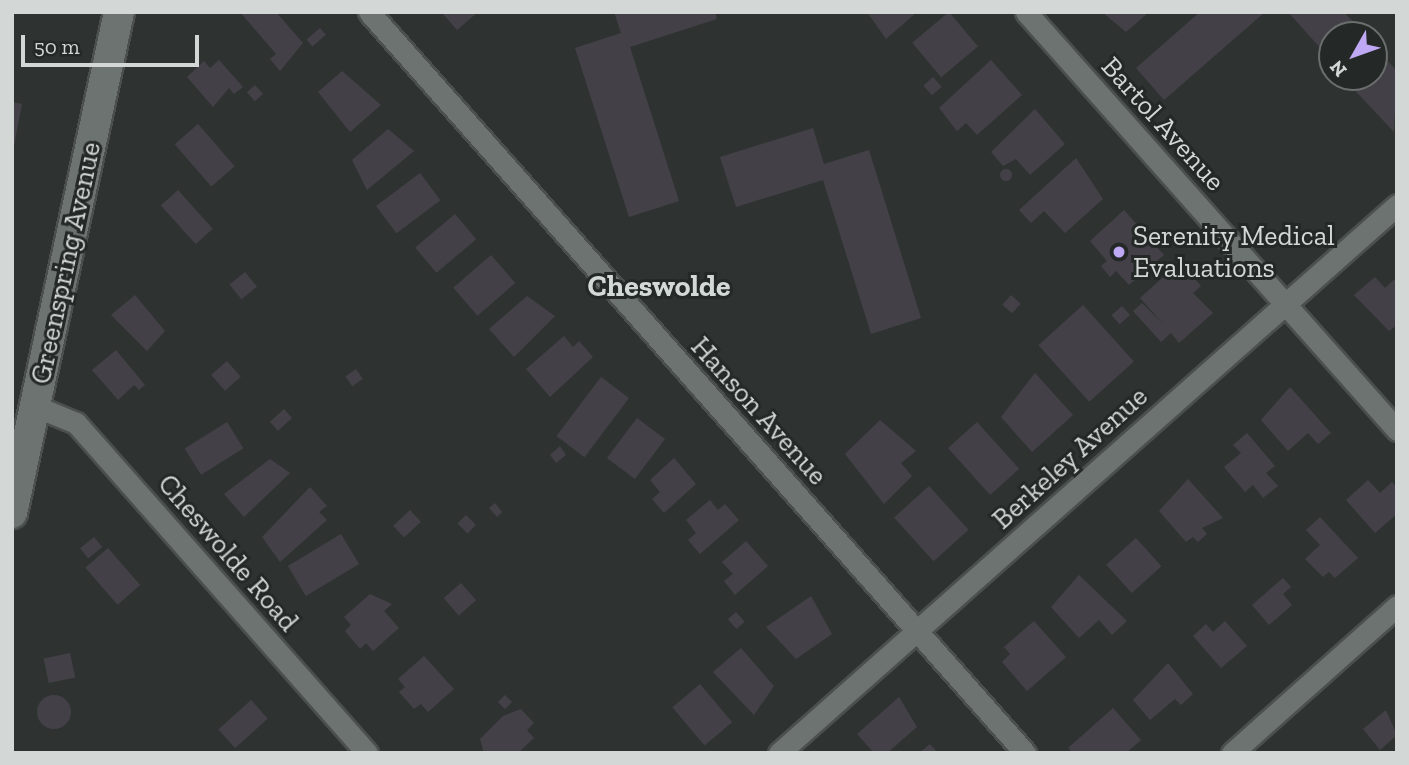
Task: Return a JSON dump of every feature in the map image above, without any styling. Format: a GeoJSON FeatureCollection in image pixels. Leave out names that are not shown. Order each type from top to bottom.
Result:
{"type":"FeatureCollection","features":[{"type":"Feature","properties":{"kind":"main road","name":"Greenspring Avenue"},"geometry":{"type":"LineString","coordinates":[[12,513],[119,12]]}},
{"type":"Feature","properties":{"kind":"street","name":"Hanson Avenue"},"geometry":{"type":"LineString","coordinates":[[369,12],[1025,753]]}},
{"type":"Feature","properties":{"kind":"street","name":"Bartol Avenue"},"geometry":{"type":"LineString","coordinates":[[1026,12],[1397,430]]}},
{"type":"Feature","properties":{"kind":"street","name":"Berkeley Avenue"},"geometry":{"type":"LineString","coordinates":[[779,753],[1397,205]]}},
{"type":"Feature","properties":{"kind":"street","name":"Cheswolde Road"},"geometry":{"type":"LineString","coordinates":[[35,406],[76,423],[367,753]]}},
{"type":"Feature","properties":{"kind":"street"},"geometry":{"type":"LineString","coordinates":[[1232,753],[1397,606]]}},
{"type":"Feature","properties":{"kind":"building"},"geometry":{"type":"Polygon","coordinates":[[[240,12],[276,12],[303,43],[280,71],[270,59],[276,54],[240,12]]]}},
{"type":"Feature","properties":{"kind":"building"},"geometry":{"type":"Polygon","coordinates":[[[445,12],[478,12],[457,30],[443,14],[445,12]]]}},
{"type":"Feature","properties":{"kind":"building"},"geometry":{"type":"Polygon","coordinates":[[[614,12],[715,12],[717,19],[630,47],[679,201],[629,217],[575,48],[621,33],[614,12]]]}},
{"type":"Feature","properties":{"kind":"building"},"geometry":{"type":"Polygon","coordinates":[[[867,12],[917,12],[886,39],[867,12]]]}},
{"type":"Feature","properties":{"kind":"building"},"geometry":{"type":"Polygon","coordinates":[[[949,12],[978,46],[941,77],[912,43],[949,12]]]}},
{"type":"Feature","properties":{"kind":"building"},"geometry":{"type":"Polygon","coordinates":[[[1102,12],[1149,12],[1126,32],[1102,12]]]}},
{"type":"Feature","properties":{"kind":"building"},"geometry":{"type":"Polygon","coordinates":[[[1200,12],[1265,12],[1164,100],[1136,68],[1200,12]]]}},
{"type":"Feature","properties":{"kind":"building"},"geometry":{"type":"Polygon","coordinates":[[[1288,12],[1344,12],[1352,21],[1318,21],[1318,45],[1288,12]]]}},
{"type":"Feature","properties":{"kind":"building"},"geometry":{"type":"Polygon","coordinates":[[[320,28],[326,35],[312,47],[306,40],[320,28]]]}},
{"type":"Feature","properties":{"kind":"building"},"geometry":{"type":"Polygon","coordinates":[[[219,60],[243,87],[234,94],[229,88],[213,107],[187,77],[204,61],[210,68],[219,60]]]}},
{"type":"Feature","properties":{"kind":"building"},"geometry":{"type":"Polygon","coordinates":[[[991,60],[1022,95],[977,135],[966,123],[957,131],[939,108],[991,60]]]}},
{"type":"Feature","properties":{"kind":"building"},"geometry":{"type":"Polygon","coordinates":[[[1388,61],[1397,71],[1394,132],[1355,91],[1388,91],[1388,61]]]}},
{"type":"Feature","properties":{"kind":"building"},"geometry":{"type":"Polygon","coordinates":[[[342,71],[381,105],[350,132],[318,92],[342,71]]]}},
{"type":"Feature","properties":{"kind":"building"},"geometry":{"type":"Polygon","coordinates":[[[933,77],[942,87],[932,95],[923,86],[933,77]]]}},
{"type":"Feature","properties":{"kind":"building"},"geometry":{"type":"Polygon","coordinates":[[[255,85],[263,94],[255,101],[247,92],[255,85]]]}},
{"type":"Feature","properties":{"kind":"building"},"geometry":{"type":"Polygon","coordinates":[[[12,102],[22,104],[14,146],[12,146],[12,102]]]}},
{"type":"Feature","properties":{"kind":"building"},"geometry":{"type":"Polygon","coordinates":[[[1035,109],[1065,144],[1030,175],[1016,159],[1003,166],[991,152],[1035,109]]]}},
{"type":"Feature","properties":{"kind":"building"},"geometry":{"type":"Polygon","coordinates":[[[198,124],[235,166],[211,187],[175,144],[198,124]]]}},
{"type":"Feature","properties":{"kind":"building"},"geometry":{"type":"Polygon","coordinates":[[[813,128],[824,164],[869,150],[921,318],[871,334],[823,180],[736,207],[720,157],[813,128]]]}},
{"type":"Feature","properties":{"kind":"building"},"geometry":{"type":"Polygon","coordinates":[[[388,129],[414,151],[367,190],[352,160],[388,129]]]}},
{"type":"Feature","properties":{"kind":"building"},"geometry":{"type":"Polygon","coordinates":[[[1076,158],[1103,199],[1065,233],[1044,211],[1031,223],[1019,210],[1076,158]]]}},
{"type":"Feature","properties":{"kind":"building"},"geometry":{"type":"Polygon","coordinates":[[[1001,170],[1011,170],[1011,180],[1001,180],[1001,170]]]}},
{"type":"Feature","properties":{"kind":"building"},"geometry":{"type":"Polygon","coordinates":[[[420,173],[440,200],[397,233],[376,206],[420,173]]]}},
{"type":"Feature","properties":{"kind":"building"},"geometry":{"type":"Polygon","coordinates":[[[178,190],[213,229],[196,244],[161,205],[178,190]]]}},
{"type":"Feature","properties":{"kind":"building"},"geometry":{"type":"Polygon","coordinates":[[[1124,210],[1164,255],[1129,285],[1116,271],[1110,277],[1101,266],[1107,261],[1090,241],[1124,210]]]}},
{"type":"Feature","properties":{"kind":"building"},"geometry":{"type":"Polygon","coordinates":[[[455,214],[476,239],[436,273],[415,247],[455,214]]]}},
{"type":"Feature","properties":{"kind":"building"},"geometry":{"type":"Polygon","coordinates":[[[491,255],[515,283],[478,316],[453,288],[491,255]]]}},
{"type":"Feature","properties":{"kind":"building"},"geometry":{"type":"Polygon","coordinates":[[[1180,262],[1201,286],[1193,293],[1213,313],[1179,343],[1171,333],[1161,342],[1133,311],[1142,303],[1164,325],[1140,298],[1180,262]]]}},
{"type":"Feature","properties":{"kind":"building"},"geometry":{"type":"Polygon","coordinates":[[[245,272],[257,287],[241,299],[229,285],[245,272]]]}},
{"type":"Feature","properties":{"kind":"building"},"geometry":{"type":"Polygon","coordinates":[[[1375,277],[1385,288],[1397,277],[1397,325],[1389,331],[1354,295],[1375,277]]]}},
{"type":"Feature","properties":{"kind":"building"},"geometry":{"type":"Polygon","coordinates":[[[135,295],[165,331],[147,351],[111,315],[135,295]]]}},
{"type":"Feature","properties":{"kind":"building"},"geometry":{"type":"Polygon","coordinates":[[[1011,295],[1021,304],[1012,313],[1002,305],[1011,295]]]}},
{"type":"Feature","properties":{"kind":"building"},"geometry":{"type":"Polygon","coordinates":[[[527,296],[555,316],[514,357],[489,329],[527,296]]]}},
{"type":"Feature","properties":{"kind":"building"},"geometry":{"type":"Polygon","coordinates":[[[1083,305],[1134,361],[1089,402],[1038,345],[1083,305]]]}},
{"type":"Feature","properties":{"kind":"building"},"geometry":{"type":"Polygon","coordinates":[[[1122,306],[1130,315],[1120,324],[1112,315],[1122,306]]]}},
{"type":"Feature","properties":{"kind":"building"},"geometry":{"type":"Polygon","coordinates":[[[564,336],[573,347],[579,341],[593,357],[550,397],[526,369],[564,336]]]}},
{"type":"Feature","properties":{"kind":"building"},"geometry":{"type":"Polygon","coordinates":[[[116,350],[145,385],[139,390],[134,385],[118,400],[92,370],[116,350]]]}},
{"type":"Feature","properties":{"kind":"building"},"geometry":{"type":"Polygon","coordinates":[[[227,361],[241,377],[225,391],[211,375],[227,361]]]}},
{"type":"Feature","properties":{"kind":"building"},"geometry":{"type":"Polygon","coordinates":[[[356,369],[363,379],[352,386],[345,376],[356,369]]]}},
{"type":"Feature","properties":{"kind":"building"},"geometry":{"type":"Polygon","coordinates":[[[1035,373],[1073,415],[1032,452],[1001,417],[1035,373]]]}},
{"type":"Feature","properties":{"kind":"building"},"geometry":{"type":"Polygon","coordinates":[[[601,377],[629,398],[584,457],[556,436],[601,377]]]}},
{"type":"Feature","properties":{"kind":"building"},"geometry":{"type":"Polygon","coordinates":[[[1290,387],[1331,433],[1318,444],[1308,433],[1288,451],[1261,420],[1290,387]]]}},
{"type":"Feature","properties":{"kind":"building"},"geometry":{"type":"Polygon","coordinates":[[[284,409],[292,418],[278,431],[270,422],[284,409]]]}},
{"type":"Feature","properties":{"kind":"building"},"geometry":{"type":"Polygon","coordinates":[[[637,418],[665,439],[635,479],[607,458],[637,418]]]}},
{"type":"Feature","properties":{"kind":"building"},"geometry":{"type":"Polygon","coordinates":[[[880,420],[916,451],[901,463],[912,476],[884,504],[845,454],[880,420]]]}},
{"type":"Feature","properties":{"kind":"building"},"geometry":{"type":"Polygon","coordinates":[[[227,422],[243,448],[201,475],[185,448],[227,422]]]}},
{"type":"Feature","properties":{"kind":"building"},"geometry":{"type":"Polygon","coordinates":[[[977,422],[1019,469],[990,495],[948,448],[977,422]]]}},
{"type":"Feature","properties":{"kind":"building"},"geometry":{"type":"Polygon","coordinates":[[[1247,433],[1275,466],[1266,473],[1278,486],[1263,498],[1253,485],[1245,492],[1224,467],[1241,453],[1233,445],[1247,433]]]}},
{"type":"Feature","properties":{"kind":"building"},"geometry":{"type":"Polygon","coordinates":[[[560,446],[566,455],[556,463],[550,455],[560,446]]]}},
{"type":"Feature","properties":{"kind":"building"},"geometry":{"type":"Polygon","coordinates":[[[674,458],[696,484],[664,513],[652,499],[660,492],[650,480],[674,458]]]}},
{"type":"Feature","properties":{"kind":"building"},"geometry":{"type":"Polygon","coordinates":[[[270,459],[290,473],[244,517],[224,494],[270,459]]]}},
{"type":"Feature","properties":{"kind":"building"},"geometry":{"type":"Polygon","coordinates":[[[1188,479],[1223,518],[1202,528],[1207,534],[1198,542],[1193,537],[1186,542],[1159,511],[1188,479]]]}},
{"type":"Feature","properties":{"kind":"building"},"geometry":{"type":"Polygon","coordinates":[[[1368,480],[1380,493],[1392,482],[1397,488],[1397,514],[1375,533],[1346,500],[1368,480]]]}},
{"type":"Feature","properties":{"kind":"building"},"geometry":{"type":"Polygon","coordinates":[[[929,486],[968,530],[934,561],[894,517],[929,486]]]}},
{"type":"Feature","properties":{"kind":"building"},"geometry":{"type":"Polygon","coordinates":[[[310,487],[327,506],[319,512],[327,520],[280,562],[262,537],[310,487]]]}},
{"type":"Feature","properties":{"kind":"building"},"geometry":{"type":"Polygon","coordinates":[[[710,500],[718,510],[725,504],[739,520],[700,554],[688,540],[696,533],[686,520],[710,500]]]}},
{"type":"Feature","properties":{"kind":"building"},"geometry":{"type":"Polygon","coordinates":[[[495,503],[502,512],[497,517],[489,508],[495,503]]]}},
{"type":"Feature","properties":{"kind":"building"},"geometry":{"type":"Polygon","coordinates":[[[410,510],[421,522],[404,537],[393,526],[410,510]]]}},
{"type":"Feature","properties":{"kind":"building"},"geometry":{"type":"Polygon","coordinates":[[[466,515],[476,525],[467,533],[458,523],[466,515]]]}},
{"type":"Feature","properties":{"kind":"building"},"geometry":{"type":"Polygon","coordinates":[[[1320,517],[1358,558],[1335,578],[1329,572],[1323,577],[1305,559],[1320,545],[1306,530],[1320,517]]]}},
{"type":"Feature","properties":{"kind":"building"},"geometry":{"type":"Polygon","coordinates":[[[341,534],[359,564],[306,596],[288,566],[341,534]]]}},
{"type":"Feature","properties":{"kind":"building"},"geometry":{"type":"Polygon","coordinates":[[[94,537],[102,547],[88,558],[80,548],[94,537]]]}},
{"type":"Feature","properties":{"kind":"building"},"geometry":{"type":"Polygon","coordinates":[[[1136,538],[1161,566],[1132,593],[1106,565],[1136,538]]]}},
{"type":"Feature","properties":{"kind":"building"},"geometry":{"type":"Polygon","coordinates":[[[746,541],[768,566],[735,595],[724,581],[733,574],[722,562],[746,541]]]}},
{"type":"Feature","properties":{"kind":"building"},"geometry":{"type":"Polygon","coordinates":[[[108,548],[140,585],[118,605],[85,568],[108,548]]]}},
{"type":"Feature","properties":{"kind":"building"},"geometry":{"type":"Polygon","coordinates":[[[1079,575],[1127,621],[1112,635],[1099,620],[1079,638],[1051,607],[1079,575]]]}},
{"type":"Feature","properties":{"kind":"building"},"geometry":{"type":"Polygon","coordinates":[[[1283,578],[1291,587],[1283,594],[1292,605],[1269,625],[1252,605],[1283,578]]]}},
{"type":"Feature","properties":{"kind":"building"},"geometry":{"type":"Polygon","coordinates":[[[461,583],[476,600],[459,615],[444,598],[461,583]]]}},
{"type":"Feature","properties":{"kind":"building"},"geometry":{"type":"Polygon","coordinates":[[[370,594],[392,604],[384,611],[399,628],[373,651],[366,643],[360,649],[345,631],[351,625],[344,617],[370,594]]]}},
{"type":"Feature","properties":{"kind":"building"},"geometry":{"type":"Polygon","coordinates":[[[811,596],[832,634],[796,659],[766,627],[811,596]]]}},
{"type":"Feature","properties":{"kind":"building"},"geometry":{"type":"Polygon","coordinates":[[[736,612],[745,622],[737,629],[728,619],[736,612]]]}},
{"type":"Feature","properties":{"kind":"building"},"geometry":{"type":"Polygon","coordinates":[[[1034,621],[1066,657],[1027,691],[1002,662],[1010,654],[1004,647],[1034,621]]]}},
{"type":"Feature","properties":{"kind":"building"},"geometry":{"type":"Polygon","coordinates":[[[1225,621],[1247,646],[1221,668],[1193,636],[1206,624],[1213,632],[1225,621]]]}},
{"type":"Feature","properties":{"kind":"building"},"geometry":{"type":"Polygon","coordinates":[[[741,648],[774,686],[754,715],[713,672],[741,648]]]}},
{"type":"Feature","properties":{"kind":"building"},"geometry":{"type":"Polygon","coordinates":[[[70,653],[75,677],[49,683],[44,659],[70,653]]]}},
{"type":"Feature","properties":{"kind":"building"},"geometry":{"type":"Polygon","coordinates":[[[424,656],[454,689],[428,712],[421,704],[414,709],[399,692],[405,687],[398,679],[424,656]]]}},
{"type":"Feature","properties":{"kind":"building"},"geometry":{"type":"Polygon","coordinates":[[[1168,663],[1193,694],[1181,705],[1175,699],[1150,720],[1133,700],[1168,663]]]}},
{"type":"Feature","properties":{"kind":"building"},"geometry":{"type":"Polygon","coordinates":[[[700,684],[732,722],[705,745],[672,707],[700,684]]]}},
{"type":"Feature","properties":{"kind":"building"},"geometry":{"type":"Polygon","coordinates":[[[54,695],[66,700],[71,712],[66,724],[54,729],[42,724],[37,712],[42,700],[54,695]]]}},
{"type":"Feature","properties":{"kind":"building"},"geometry":{"type":"Polygon","coordinates":[[[505,695],[512,702],[505,709],[498,702],[505,695]]]}},
{"type":"Feature","properties":{"kind":"building"},"geometry":{"type":"Polygon","coordinates":[[[899,697],[917,727],[887,753],[874,753],[857,734],[899,697]]]}},
{"type":"Feature","properties":{"kind":"building"},"geometry":{"type":"Polygon","coordinates":[[[251,700],[268,719],[235,748],[218,729],[251,700]]]}},
{"type":"Feature","properties":{"kind":"building"},"geometry":{"type":"Polygon","coordinates":[[[1113,708],[1141,740],[1126,753],[1073,753],[1068,748],[1113,708]]]}},
{"type":"Feature","properties":{"kind":"building"},"geometry":{"type":"Polygon","coordinates":[[[521,709],[534,723],[527,730],[534,738],[518,753],[484,753],[480,739],[503,716],[521,709]]]}},
{"type":"Feature","properties":{"kind":"building"},"geometry":{"type":"Polygon","coordinates":[[[1386,710],[1397,735],[1380,750],[1363,729],[1386,710]]]}},
{"type":"Feature","properties":{"kind":"building"},"geometry":{"type":"Polygon","coordinates":[[[930,744],[938,753],[919,753],[930,744]]]}},
{"type":"Feature","properties":{"kind":"place","name":"Serenity Medical Evaluations"},"geometry":{"type":"Point","coordinates":[1119,252]}},
{"type":"Feature","properties":{"kind":"district","name":"Cheswolde"},"geometry":{"type":"Point","coordinates":[659,286]}}]}
